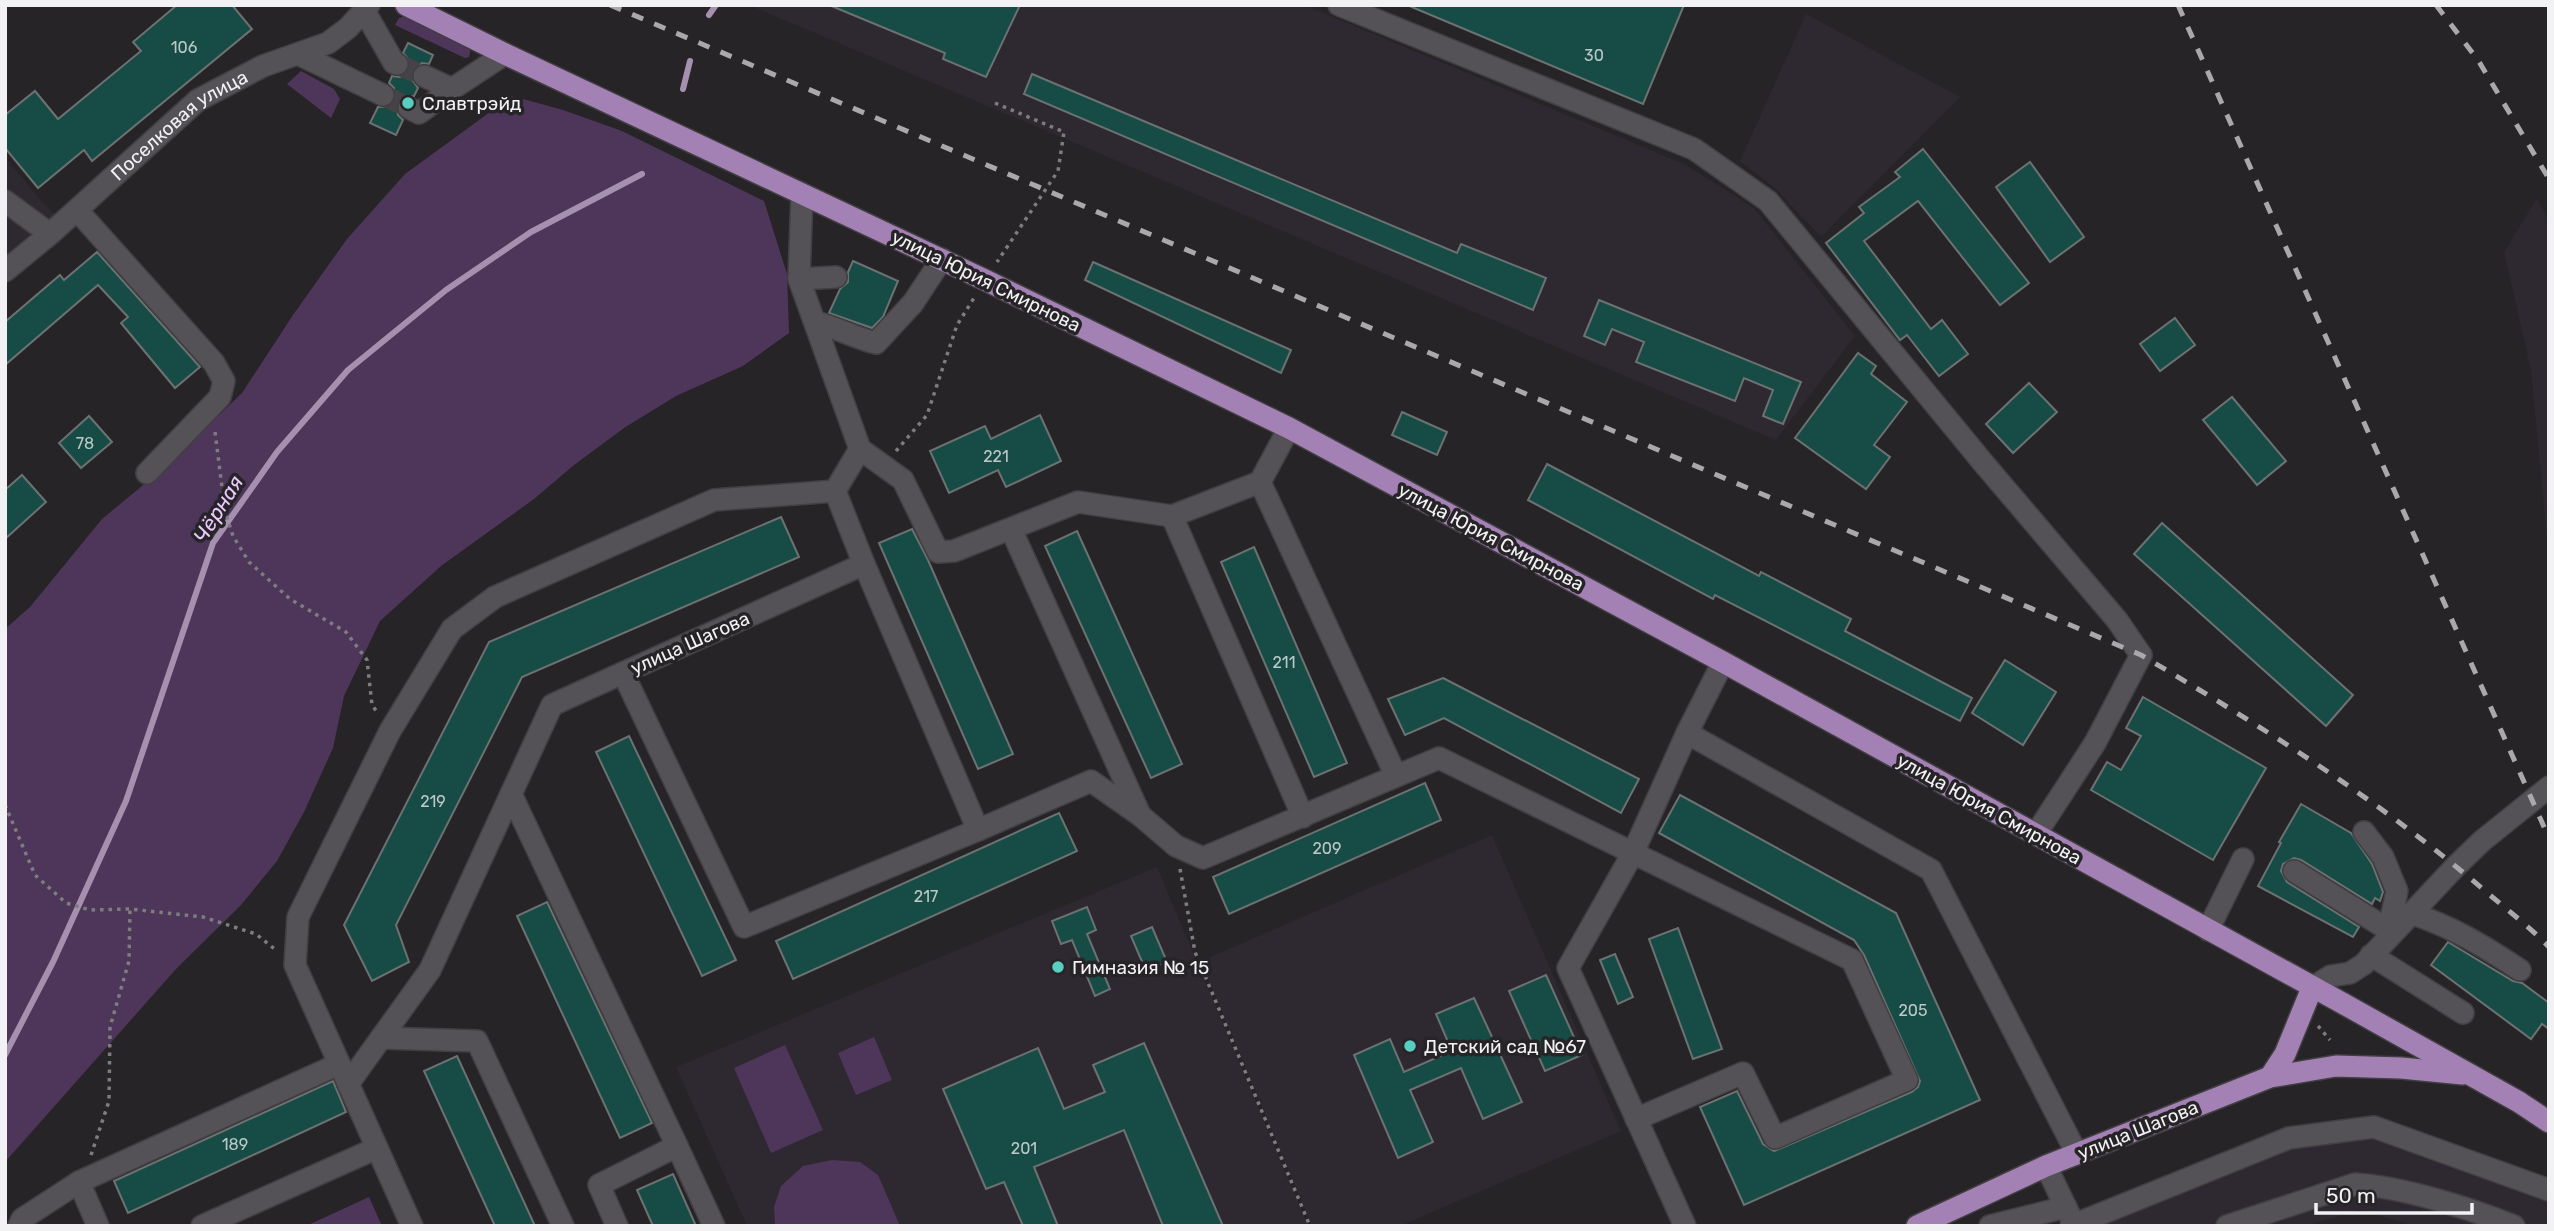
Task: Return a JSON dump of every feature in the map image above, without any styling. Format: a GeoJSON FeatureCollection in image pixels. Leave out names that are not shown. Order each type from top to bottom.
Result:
{"type":"FeatureCollection","features":[{"type":"Feature","properties":{"kind":"main road","name":"улица Юрия Смирнова"},"geometry":{"type":"LineString","coordinates":[[406,5],[942,259],[1289,428],[2036,834],[2472,1075],[2549,1122]]}},
{"type":"Feature","properties":{"kind":"main road"},"geometry":{"type":"LineString","coordinates":[[2270,1077],[2285,1054],[2312,988]]}},
{"type":"Feature","properties":{"kind":"main road","name":"улица Шагова"},"geometry":{"type":"LineString","coordinates":[[1917,1226],[2046,1166],[2270,1077],[2336,1066],[2401,1068],[2472,1075]]}},
{"type":"Feature","properties":{"kind":"street"},"geometry":{"type":"LineString","coordinates":[[1339,5],[1694,149],[1768,201],[1985,465],[2117,620],[2141,655],[2095,743],[2036,834]]}},
{"type":"Feature","properties":{"kind":"street"},"geometry":{"type":"LineString","coordinates":[[367,8],[394,63],[397,64]]}},
{"type":"Feature","properties":{"kind":"street","name":"Поселковая улица"},"geometry":{"type":"LineString","coordinates":[[5,271],[50,234],[198,100],[263,66],[328,43],[367,8]]}},
{"type":"Feature","properties":{"kind":"street"},"geometry":{"type":"LineString","coordinates":[[298,54],[383,95]]}},
{"type":"Feature","properties":{"kind":"street"},"geometry":{"type":"LineString","coordinates":[[409,108],[419,113],[505,54]]}},
{"type":"Feature","properties":{"kind":"street"},"geometry":{"type":"LineString","coordinates":[[424,76],[452,89]]}},
{"type":"Feature","properties":{"kind":"street"},"geometry":{"type":"LineString","coordinates":[[802,194],[799,279],[860,449],[903,480],[938,552],[954,551],[1078,502],[1172,516],[1260,482],[1289,428]]}},
{"type":"Feature","properties":{"kind":"street"},"geometry":{"type":"LineString","coordinates":[[5,201],[50,234]]}},
{"type":"Feature","properties":{"kind":"street"},"geometry":{"type":"LineString","coordinates":[[77,210],[214,363],[224,381],[220,397],[147,473]]}},
{"type":"Feature","properties":{"kind":"street"},"geometry":{"type":"LineString","coordinates":[[815,322],[876,344],[913,303],[942,259]]}},
{"type":"Feature","properties":{"kind":"street"},"geometry":{"type":"LineString","coordinates":[[799,279],[836,277]]}},
{"type":"Feature","properties":{"kind":"street"},"geometry":{"type":"LineString","coordinates":[[835,491],[860,449]]}},
{"type":"Feature","properties":{"kind":"street"},"geometry":{"type":"LineString","coordinates":[[1260,482],[1396,776]]}},
{"type":"Feature","properties":{"kind":"street"},"geometry":{"type":"LineString","coordinates":[[835,491],[978,830]]}},
{"type":"Feature","properties":{"kind":"street"},"geometry":{"type":"LineString","coordinates":[[412,1226],[295,965],[298,917],[390,732],[452,629],[495,597],[714,500],[835,491]]}},
{"type":"Feature","properties":{"kind":"street"},"geometry":{"type":"LineString","coordinates":[[1172,516],[1303,817]]}},
{"type":"Feature","properties":{"kind":"street"},"geometry":{"type":"LineString","coordinates":[[1011,529],[1140,816]]}},
{"type":"Feature","properties":{"kind":"street","name":"улица Шагова"},"geometry":{"type":"LineString","coordinates":[[343,1074],[381,1038],[430,970],[552,705],[864,564]]}},
{"type":"Feature","properties":{"kind":"street"},"geometry":{"type":"LineString","coordinates":[[1685,1226],[1568,968],[1633,853],[1687,733],[1723,662]]}},
{"type":"Feature","properties":{"kind":"street"},"geometry":{"type":"LineString","coordinates":[[623,673],[744,927],[1090,781],[1140,816],[1176,846],[1203,858],[1439,758],[1853,960],[1907,1080],[1775,1138],[1743,1073],[1636,1119]]}},
{"type":"Feature","properties":{"kind":"street"},"geometry":{"type":"LineString","coordinates":[[1687,733],[1931,870],[2077,1154]]}},
{"type":"Feature","properties":{"kind":"street"},"geometry":{"type":"LineString","coordinates":[[2312,988],[2331,976],[2350,973],[2364,964],[2410,913],[2482,841],[2549,787]]}},
{"type":"Feature","properties":{"kind":"street"},"geometry":{"type":"LineString","coordinates":[[511,794],[714,1226]]}},
{"type":"Feature","properties":{"kind":"street"},"geometry":{"type":"LineString","coordinates":[[2364,832],[2384,857],[2397,891],[2392,914],[2392,932]]}},
{"type":"Feature","properties":{"kind":"street"},"geometry":{"type":"LineString","coordinates":[[2208,930],[2243,859]]}},
{"type":"Feature","properties":{"kind":"street"},"geometry":{"type":"LineString","coordinates":[[2294,871],[2392,932]]}},
{"type":"Feature","properties":{"kind":"street"},"geometry":{"type":"LineString","coordinates":[[2410,913],[2441,922],[2520,970]]}},
{"type":"Feature","properties":{"kind":"street"},"geometry":{"type":"LineString","coordinates":[[2371,955],[2463,1013]]}},
{"type":"Feature","properties":{"kind":"street"},"geometry":{"type":"LineString","coordinates":[[381,1038],[477,1041],[563,1226]]}},
{"type":"Feature","properties":{"kind":"street"},"geometry":{"type":"LineString","coordinates":[[19,1226],[22,1219],[79,1182],[343,1074]]}},
{"type":"Feature","properties":{"kind":"street"},"geometry":{"type":"LineString","coordinates":[[1990,1226],[2071,1221],[2289,1138],[2374,1127],[2549,1190]]}},
{"type":"Feature","properties":{"kind":"street"},"geometry":{"type":"LineString","coordinates":[[617,1226],[599,1185],[677,1146]]}},
{"type":"Feature","properties":{"kind":"street"},"geometry":{"type":"LineString","coordinates":[[202,1226],[377,1148]]}},
{"type":"Feature","properties":{"kind":"street"},"geometry":{"type":"LineString","coordinates":[[2046,1166],[2071,1221]]}},
{"type":"Feature","properties":{"kind":"street"},"geometry":{"type":"LineString","coordinates":[[79,1182],[98,1226]]}},
{"type":"Feature","properties":{"kind":"street"},"geometry":{"type":"LineString","coordinates":[[2227,1226],[2355,1184],[2377,1185],[2483,1214],[2514,1226]]}},
{"type":"Feature","properties":{"kind":"path"},"geometry":{"type":"LineString","coordinates":[[220,397],[214,435],[225,511],[233,536],[249,562],[290,599],[346,632],[367,660],[372,705],[390,732]]}},
{"type":"Feature","properties":{"kind":"path"},"geometry":{"type":"LineString","coordinates":[[5,804],[35,875],[66,902],[90,910],[131,909],[203,917],[256,934],[295,965]]}},
{"type":"Feature","properties":{"kind":"path"},"geometry":{"type":"LineString","coordinates":[[1176,846],[1195,952],[1310,1226]]}},
{"type":"Feature","properties":{"kind":"path"},"geometry":{"type":"LineString","coordinates":[[79,1182],[98,1138],[109,1101],[110,1027],[129,961],[131,909]]}},
{"type":"Feature","properties":{"kind":"path"},"geometry":{"type":"LineString","coordinates":[[2314,1023],[2324,1030],[2330,1040]]}},
{"type":"Feature","properties":{"kind":"shaded area"},"geometry":{"type":"Polygon","coordinates":[[[749,5],[1305,5],[1684,164],[1754,208],[1855,336],[1776,440],[749,5]]]}},
{"type":"Feature","properties":{"kind":"shaded area"},"geometry":{"type":"Polygon","coordinates":[[[1806,14],[1960,97],[1821,237],[1776,189],[1740,161],[1806,14]]]}},
{"type":"Feature","properties":{"kind":"shaded area"},"geometry":{"type":"Polygon","coordinates":[[[407,16],[471,48],[469,57],[465,58],[395,25],[399,18],[407,16]]]}},
{"type":"Feature","properties":{"kind":"shaded area"},"geometry":{"type":"Polygon","coordinates":[[[301,71],[334,89],[340,99],[331,118],[287,84],[301,71]]]}},
{"type":"Feature","properties":{"kind":"shaded area"},"geometry":{"type":"Polygon","coordinates":[[[512,96],[563,110],[622,131],[764,201],[787,274],[789,333],[743,366],[676,396],[624,428],[534,499],[441,566],[380,621],[344,696],[333,748],[304,812],[277,861],[241,905],[176,969],[5,1162],[5,629],[30,607],[102,519],[165,467],[242,393],[347,239],[405,174],[512,96]]]}},
{"type":"Feature","properties":{"kind":"shaded area"},"geometry":{"type":"Polygon","coordinates":[[[5,157],[44,204],[64,222],[5,274],[5,157]]]}},
{"type":"Feature","properties":{"kind":"shaded area"},"geometry":{"type":"Polygon","coordinates":[[[2537,198],[2549,222],[2549,561],[2531,370],[2504,252],[2537,198]]]}},
{"type":"Feature","properties":{"kind":"shaded area","name":"Детский сад №67"},"geometry":{"type":"Polygon","coordinates":[[[1492,835],[1621,1131],[1400,1226],[1312,1226],[1201,961],[1492,835]]]}},
{"type":"Feature","properties":{"kind":"shaded area","name":"Гимназия № 15"},"geometry":{"type":"Polygon","coordinates":[[[1157,867],[1308,1226],[747,1226],[676,1067],[1157,867]]]}},
{"type":"Feature","properties":{"kind":"shaded area"},"geometry":{"type":"Polygon","coordinates":[[[874,1037],[892,1080],[856,1095],[838,1053],[874,1037]]]}},
{"type":"Feature","properties":{"kind":"shaded area"},"geometry":{"type":"Polygon","coordinates":[[[785,1045],[823,1130],[771,1153],[734,1068],[785,1045]]]}},
{"type":"Feature","properties":{"kind":"shaded area"},"geometry":{"type":"Polygon","coordinates":[[[2368,1137],[2549,1196],[2549,1226],[2415,1226],[2359,1210],[2306,1226],[2088,1226],[2284,1146],[2368,1137]]]}},
{"type":"Feature","properties":{"kind":"shaded area"},"geometry":{"type":"Polygon","coordinates":[[[832,1160],[860,1162],[878,1175],[900,1226],[775,1226],[774,1207],[781,1186],[803,1166],[832,1160]]]}},
{"type":"Feature","properties":{"kind":"shaded area"},"geometry":{"type":"Polygon","coordinates":[[[369,1197],[382,1226],[306,1226],[369,1197]]]}},
{"type":"Feature","properties":{"kind":"building"},"geometry":{"type":"Polygon","coordinates":[[[177,5],[232,5],[252,29],[92,161],[84,150],[38,188],[5,148],[5,115],[35,91],[58,119],[141,51],[133,42],[177,5]]]}},
{"type":"Feature","properties":{"kind":"building"},"geometry":{"type":"Polygon","coordinates":[[[829,5],[1020,5],[986,77],[943,59],[945,53],[829,5]]]}},
{"type":"Feature","properties":{"kind":"building"},"geometry":{"type":"Polygon","coordinates":[[[1407,5],[1684,5],[1643,104],[1407,5]]]}},
{"type":"Feature","properties":{"kind":"building"},"geometry":{"type":"Polygon","coordinates":[[[408,43],[433,55],[429,64],[422,63],[412,70],[411,78],[418,88],[414,96],[402,97],[397,103],[398,115],[403,120],[396,135],[370,123],[378,107],[390,106],[395,100],[394,88],[389,83],[392,76],[400,77],[409,69],[410,61],[403,53],[408,43]]]}},
{"type":"Feature","properties":{"kind":"building"},"geometry":{"type":"Polygon","coordinates":[[[1032,74],[1457,253],[1461,244],[1546,278],[1533,310],[1024,94],[1032,74]]]}},
{"type":"Feature","properties":{"kind":"building"},"geometry":{"type":"Polygon","coordinates":[[[1923,149],[2029,283],[2000,305],[1918,201],[1864,241],[1931,329],[1942,320],[1968,354],[1939,376],[1907,335],[1900,340],[1826,243],[1864,213],[1859,207],[1900,177],[1895,172],[1923,149]]]}},
{"type":"Feature","properties":{"kind":"building"},"geometry":{"type":"Polygon","coordinates":[[[2030,162],[2084,237],[2050,262],[1996,187],[2030,162]]]}},
{"type":"Feature","properties":{"kind":"building"},"geometry":{"type":"Polygon","coordinates":[[[97,252],[200,367],[175,388],[121,323],[128,317],[98,285],[5,365],[5,322],[60,275],[64,280],[97,252]]]}},
{"type":"Feature","properties":{"kind":"building"},"geometry":{"type":"Polygon","coordinates":[[[853,261],[898,281],[883,317],[872,328],[829,313],[840,289],[848,282],[848,272],[853,261]]]}},
{"type":"Feature","properties":{"kind":"building"},"geometry":{"type":"Polygon","coordinates":[[[1093,262],[1291,350],[1281,373],[1085,280],[1093,262]]]}},
{"type":"Feature","properties":{"kind":"building"},"geometry":{"type":"Polygon","coordinates":[[[1599,300],[1801,382],[1783,424],[1763,416],[1773,390],[1744,378],[1735,401],[1636,362],[1644,342],[1612,329],[1605,345],[1584,336],[1599,300]]]}},
{"type":"Feature","properties":{"kind":"building"},"geometry":{"type":"Polygon","coordinates":[[[2175,318],[2195,345],[2160,371],[2140,344],[2175,318]]]}},
{"type":"Feature","properties":{"kind":"building"},"geometry":{"type":"Polygon","coordinates":[[[1858,353],[1876,366],[1871,374],[1907,402],[1874,445],[1890,457],[1866,489],[1795,438],[1858,353]]]}},
{"type":"Feature","properties":{"kind":"building"},"geometry":{"type":"Polygon","coordinates":[[[2029,383],[2057,412],[2013,453],[1986,424],[2029,383]]]}},
{"type":"Feature","properties":{"kind":"building"},"geometry":{"type":"Polygon","coordinates":[[[2232,397],[2286,461],[2257,485],[2203,420],[2232,397]]]}},
{"type":"Feature","properties":{"kind":"building"},"geometry":{"type":"Polygon","coordinates":[[[1402,412],[1447,432],[1437,455],[1392,435],[1402,412]]]}},
{"type":"Feature","properties":{"kind":"building"},"geometry":{"type":"Polygon","coordinates":[[[1040,415],[1061,461],[1006,487],[998,470],[949,493],[930,451],[985,426],[991,439],[1040,415]]]}},
{"type":"Feature","properties":{"kind":"building"},"geometry":{"type":"Polygon","coordinates":[[[89,416],[112,442],[81,468],[59,443],[89,416]]]}},
{"type":"Feature","properties":{"kind":"building"},"geometry":{"type":"Polygon","coordinates":[[[1547,464],[1759,576],[1761,572],[1851,619],[1845,631],[1972,698],[1960,721],[1715,595],[1713,599],[1528,500],[1547,464]]]}},
{"type":"Feature","properties":{"kind":"building"},"geometry":{"type":"Polygon","coordinates":[[[22,475],[46,502],[5,539],[5,490],[22,475]]]}},
{"type":"Feature","properties":{"kind":"building"},"geometry":{"type":"Polygon","coordinates":[[[781,517],[799,557],[522,677],[396,925],[409,962],[372,981],[344,925],[489,642],[781,517]]]}},
{"type":"Feature","properties":{"kind":"building"},"geometry":{"type":"Polygon","coordinates":[[[2162,523],[2353,695],[2326,726],[2134,554],[2162,523]]]}},
{"type":"Feature","properties":{"kind":"building"},"geometry":{"type":"Polygon","coordinates":[[[912,529],[1013,754],[978,769],[879,543],[912,529]]]}},
{"type":"Feature","properties":{"kind":"building"},"geometry":{"type":"Polygon","coordinates":[[[1077,531],[1182,764],[1151,778],[1045,546],[1077,531]]]}},
{"type":"Feature","properties":{"kind":"building"},"geometry":{"type":"Polygon","coordinates":[[[1254,547],[1347,763],[1314,777],[1221,562],[1254,547]]]}},
{"type":"Feature","properties":{"kind":"building"},"geometry":{"type":"Polygon","coordinates":[[[2005,660],[2056,692],[2023,745],[1972,713],[2005,660]]]}},
{"type":"Feature","properties":{"kind":"building"},"geometry":{"type":"Polygon","coordinates":[[[1443,678],[1639,779],[1621,813],[1444,718],[1405,735],[1388,699],[1443,678]]]}},
{"type":"Feature","properties":{"kind":"building"},"geometry":{"type":"Polygon","coordinates":[[[2143,697],[2266,768],[2213,860],[2091,790],[2107,762],[2121,770],[2141,736],[2126,728],[2143,697]]]}},
{"type":"Feature","properties":{"kind":"building"},"geometry":{"type":"Polygon","coordinates":[[[629,736],[736,960],[702,976],[596,752],[629,736]]]}},
{"type":"Feature","properties":{"kind":"building"},"geometry":{"type":"Polygon","coordinates":[[[1425,783],[1441,820],[1229,914],[1213,877],[1425,783]]]}},
{"type":"Feature","properties":{"kind":"building"},"geometry":{"type":"Polygon","coordinates":[[[1680,795],[1896,913],[1980,1100],[1744,1205],[1700,1107],[1737,1091],[1763,1144],[1774,1151],[1912,1092],[1920,1081],[1864,955],[1854,940],[1659,833],[1680,795]]]}},
{"type":"Feature","properties":{"kind":"building"},"geometry":{"type":"Polygon","coordinates":[[[2301,804],[2351,833],[2372,864],[2383,892],[2380,901],[2375,898],[2372,904],[2301,860],[2294,858],[2283,864],[2281,871],[2287,882],[2359,927],[2353,937],[2258,886],[2301,804]]]}},
{"type":"Feature","properties":{"kind":"building"},"geometry":{"type":"Polygon","coordinates":[[[1059,813],[1077,851],[793,979],[776,941],[1059,813]]]}},
{"type":"Feature","properties":{"kind":"building"},"geometry":{"type":"Polygon","coordinates":[[[547,902],[652,1123],[620,1138],[517,916],[547,902]]]}},
{"type":"Feature","properties":{"kind":"building"},"geometry":{"type":"Polygon","coordinates":[[[1087,907],[1096,930],[1087,934],[1110,989],[1095,996],[1072,940],[1061,944],[1052,921],[1087,907]]]}},
{"type":"Feature","properties":{"kind":"building"},"geometry":{"type":"Polygon","coordinates":[[[1152,927],[1167,962],[1146,971],[1131,936],[1152,927]]]}},
{"type":"Feature","properties":{"kind":"building"},"geometry":{"type":"Polygon","coordinates":[[[1678,928],[1722,1049],[1693,1059],[1649,939],[1678,928]]]}},
{"type":"Feature","properties":{"kind":"building"},"geometry":{"type":"Polygon","coordinates":[[[2448,942],[2513,981],[2522,983],[2549,1003],[2549,1029],[2542,1024],[2531,1039],[2431,965],[2448,942]]]}},
{"type":"Feature","properties":{"kind":"building"},"geometry":{"type":"Polygon","coordinates":[[[1615,954],[1633,997],[1618,1004],[1600,960],[1615,954]]]}},
{"type":"Feature","properties":{"kind":"building"},"geometry":{"type":"Polygon","coordinates":[[[1546,975],[1582,1055],[1545,1071],[1509,991],[1546,975]]]}},
{"type":"Feature","properties":{"kind":"building"},"geometry":{"type":"Polygon","coordinates":[[[1474,998],[1522,1102],[1483,1119],[1461,1068],[1410,1090],[1433,1142],[1398,1158],[1354,1055],[1390,1039],[1404,1072],[1452,1051],[1436,1014],[1474,998]]]}},
{"type":"Feature","properties":{"kind":"building"},"geometry":{"type":"Polygon","coordinates":[[[1144,1043],[1223,1226],[1163,1226],[1124,1130],[1034,1167],[1058,1226],[1023,1226],[1004,1182],[986,1189],[943,1089],[1038,1048],[1064,1109],[1105,1092],[1093,1065],[1144,1043]]]}},
{"type":"Feature","properties":{"kind":"building"},"geometry":{"type":"Polygon","coordinates":[[[457,1056],[535,1226],[495,1226],[424,1071],[457,1056]]]}},
{"type":"Feature","properties":{"kind":"building"},"geometry":{"type":"Polygon","coordinates":[[[333,1081],[346,1112],[128,1213],[114,1181],[333,1081]]]}},
{"type":"Feature","properties":{"kind":"building"},"geometry":{"type":"Polygon","coordinates":[[[673,1174],[696,1226],[653,1226],[637,1190],[673,1174]]]}},
{"type":"Feature","properties":{"kind":"waterway","name":"Чёрная"},"geometry":{"type":"LineString","coordinates":[[709,15],[716,5]]}},
{"type":"Feature","properties":{"kind":"waterway","name":"Чёрная"},"geometry":{"type":"LineString","coordinates":[[683,89],[690,61]]}},
{"type":"Feature","properties":{"kind":"waterway","name":"Чёрная"},"geometry":{"type":"LineString","coordinates":[[5,1055],[53,962],[126,801],[213,543],[277,452],[348,370],[446,290],[531,232],[642,174]]}},
{"type":"Feature","properties":{"kind":"tunnel"},"geometry":{"type":"LineString","coordinates":[[397,64],[424,76]]}},
{"type":"Feature","properties":{"kind":"tunnel"},"geometry":{"type":"LineString","coordinates":[[383,95],[409,108]]}},
{"type":"Feature","properties":{"kind":"railway"},"geometry":{"type":"LineString","coordinates":[[610,5],[2141,655],[2361,794],[2444,857],[2549,947]]}},
{"type":"Feature","properties":{"kind":"railway"},"geometry":{"type":"LineString","coordinates":[[2178,5],[2549,838]]}},
{"type":"Feature","properties":{"kind":"railway"},"geometry":{"type":"LineString","coordinates":[[2436,5],[2478,60],[2549,179]]}},
{"type":"Feature","properties":{"kind":"place","name":"Славтрэйд"},"geometry":{"type":"Point","coordinates":[408,103]}},
{"type":"Feature","properties":{"kind":"place","name":"Гимназия № 15"},"geometry":{"type":"Point","coordinates":[1058,967]}},
{"type":"Feature","properties":{"kind":"place","name":"Детский сад №67"},"geometry":{"type":"Point","coordinates":[1410,1046]}}]}
